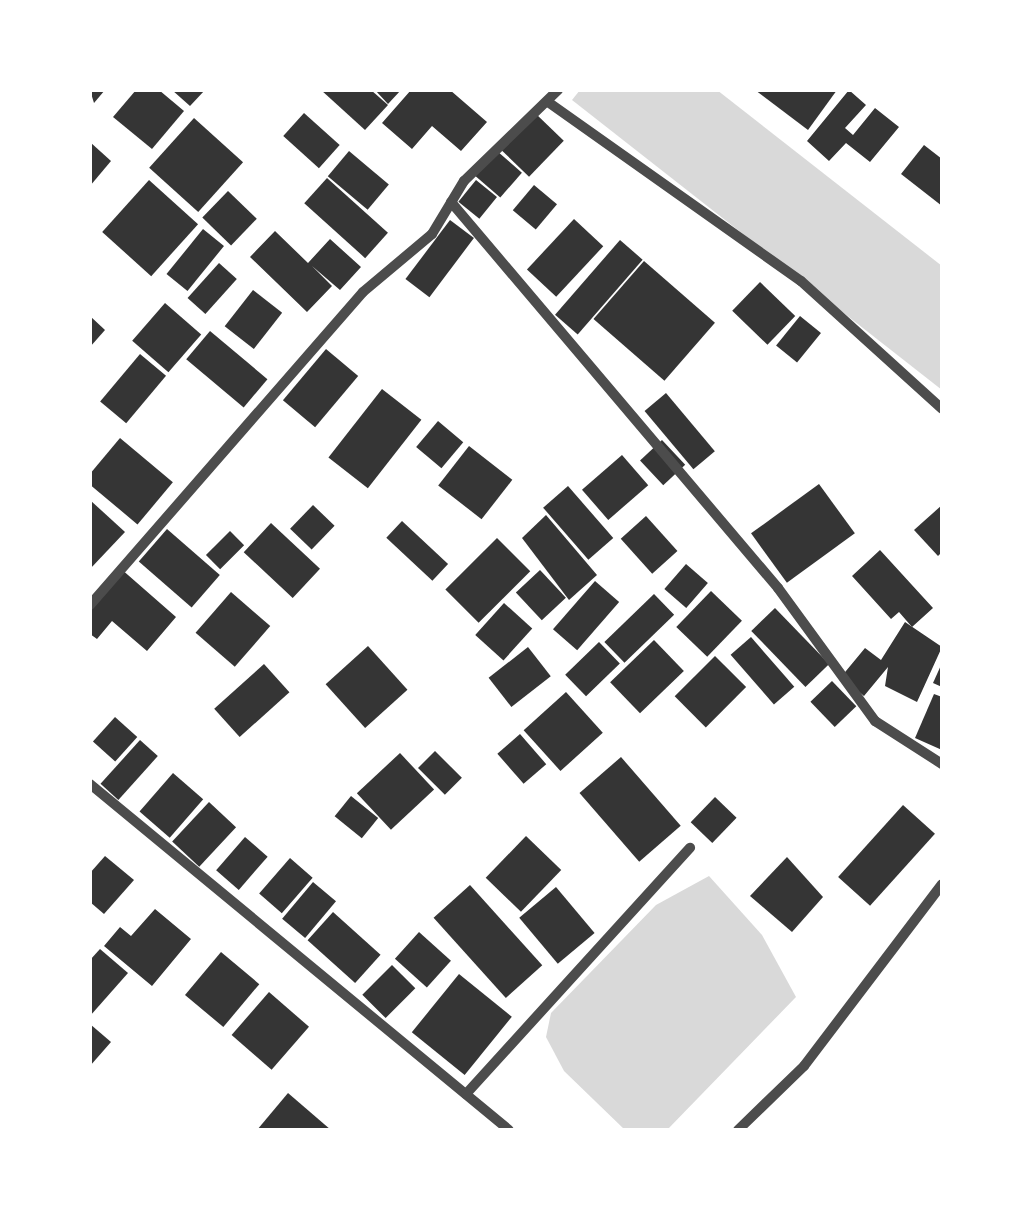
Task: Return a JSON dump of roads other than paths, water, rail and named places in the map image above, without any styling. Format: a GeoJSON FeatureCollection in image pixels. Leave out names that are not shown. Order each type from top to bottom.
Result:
{"type":"FeatureCollection","features":[{"type":"Feature","properties":{"kind":"street"},"geometry":{"type":"LineString","coordinates":[[90,604],[451,202],[558,90]]}},
{"type":"Feature","properties":{"kind":"street"},"geometry":{"type":"LineString","coordinates":[[548,102],[801,281],[942,408]]}},
{"type":"Feature","properties":{"kind":"street"},"geometry":{"type":"LineString","coordinates":[[451,202],[778,588],[875,721],[942,764]]}},
{"type":"Feature","properties":{"kind":"street"},"geometry":{"type":"LineString","coordinates":[[90,784],[509,1130]]}},
{"type":"Feature","properties":{"kind":"street"},"geometry":{"type":"LineString","coordinates":[[466,1094],[690,848]]}},
{"type":"Feature","properties":{"kind":"street"},"geometry":{"type":"LineString","coordinates":[[738,1130],[804,1066],[942,884]]}}]}
